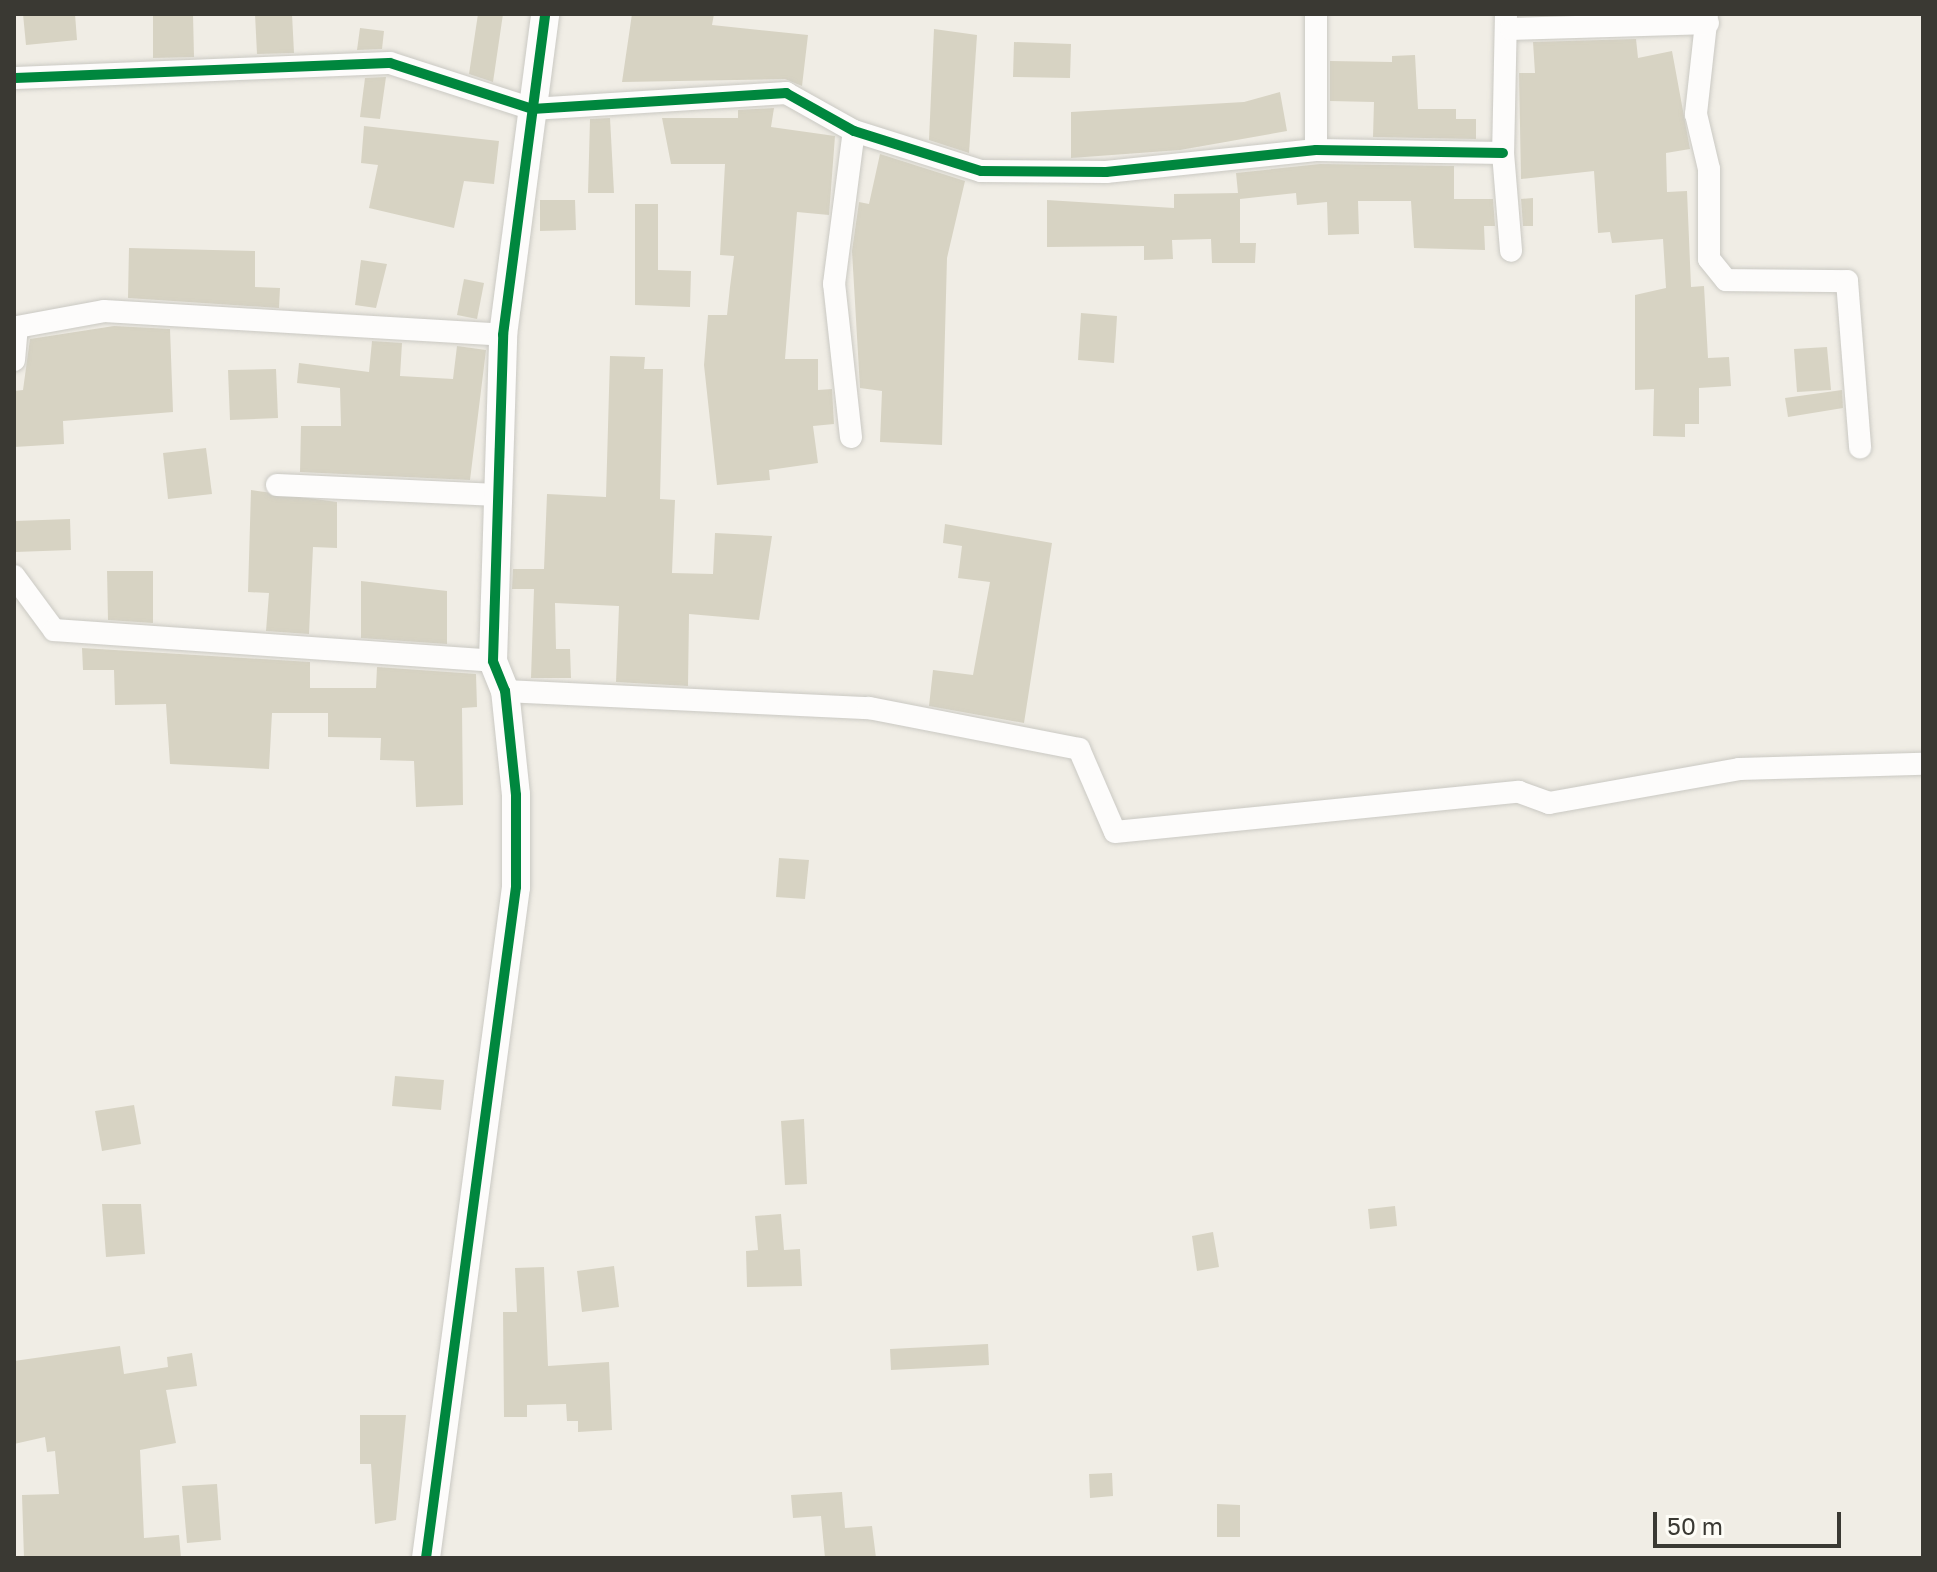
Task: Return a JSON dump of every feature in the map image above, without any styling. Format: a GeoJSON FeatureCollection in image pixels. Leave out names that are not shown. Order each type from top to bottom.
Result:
{"type":"FeatureCollection","features":[{"type":"Feature","properties":{"kind":"street"},"geometry":{"type":"LineString","coordinates":[[426,1558],[516,887],[505,691],[493,661],[503,335],[545,14]]}},
{"type":"Feature","properties":{"kind":"street"},"geometry":{"type":"LineString","coordinates":[[1316,14],[1316,150]]}},
{"type":"Feature","properties":{"kind":"street"},"geometry":{"type":"LineString","coordinates":[[1511,251],[1503,153],[1509,21],[1708,19],[1696,114],[1709,169],[1709,259],[1726,280],[1847,281],[1860,447]]}},
{"type":"Feature","properties":{"kind":"street"},"geometry":{"type":"LineString","coordinates":[[14,78],[390,63],[532,109],[786,93],[854,131],[981,171],[1106,172],[1316,150],[1503,153]]}},
{"type":"Feature","properties":{"kind":"street"},"geometry":{"type":"LineString","coordinates":[[851,437],[834,284],[854,131]]}},
{"type":"Feature","properties":{"kind":"street"},"geometry":{"type":"LineString","coordinates":[[14,360],[17,327],[104,311],[503,335]]}},
{"type":"Feature","properties":{"kind":"street"},"geometry":{"type":"LineString","coordinates":[[277,485],[498,495]]}},
{"type":"Feature","properties":{"kind":"street"},"geometry":{"type":"LineString","coordinates":[[14,576],[54,630],[493,661]]}},
{"type":"Feature","properties":{"kind":"street"},"geometry":{"type":"LineString","coordinates":[[505,691],[869,708],[1079,749],[1115,832],[1519,792],[1549,803],[1739,769],[1923,764]]}},
{"type":"Feature","properties":{"kind":"building"},"geometry":{"type":"Polygon","coordinates":[[[23,14],[75,14],[77,40],[26,45],[23,14]]]}},
{"type":"Feature","properties":{"kind":"building"},"geometry":{"type":"Polygon","coordinates":[[[153,14],[193,14],[194,57],[153,58],[153,14]]]}},
{"type":"Feature","properties":{"kind":"building"},"geometry":{"type":"Polygon","coordinates":[[[255,14],[292,14],[294,53],[257,54],[255,14]]]}},
{"type":"Feature","properties":{"kind":"building"},"geometry":{"type":"Polygon","coordinates":[[[478,14],[503,14],[493,82],[469,74],[478,14]]]}},
{"type":"Feature","properties":{"kind":"building"},"geometry":{"type":"Polygon","coordinates":[[[632,14],[714,14],[712,25],[808,35],[802,86],[785,79],[622,82],[632,14]]]}},
{"type":"Feature","properties":{"kind":"building"},"geometry":{"type":"Polygon","coordinates":[[[360,28],[384,31],[382,49],[357,50],[360,28]]]}},
{"type":"Feature","properties":{"kind":"building"},"geometry":{"type":"Polygon","coordinates":[[[934,29],[977,35],[969,153],[929,140],[934,29]]]}},
{"type":"Feature","properties":{"kind":"building"},"geometry":{"type":"Polygon","coordinates":[[[1636,39],[1638,58],[1672,51],[1690,149],[1666,153],[1667,192],[1687,191],[1691,287],[1704,286],[1708,358],[1729,357],[1731,386],[1699,388],[1699,424],[1685,424],[1685,437],[1653,436],[1654,389],[1635,390],[1635,295],[1666,288],[1663,239],[1612,243],[1610,232],[1598,233],[1594,171],[1521,179],[1519,73],[1535,73],[1533,42],[1636,39]]]}},
{"type":"Feature","properties":{"kind":"building"},"geometry":{"type":"Polygon","coordinates":[[[1014,42],[1071,44],[1070,78],[1013,77],[1014,42]]]}},
{"type":"Feature","properties":{"kind":"building"},"geometry":{"type":"Polygon","coordinates":[[[1415,55],[1418,109],[1456,109],[1456,119],[1476,119],[1476,139],[1373,137],[1374,102],[1330,101],[1330,61],[1392,62],[1392,56],[1415,55]]]}},
{"type":"Feature","properties":{"kind":"building"},"geometry":{"type":"Polygon","coordinates":[[[386,77],[380,119],[360,117],[365,78],[386,77]]]}},
{"type":"Feature","properties":{"kind":"building"},"geometry":{"type":"Polygon","coordinates":[[[1280,92],[1287,131],[1180,150],[1071,158],[1071,112],[1244,102],[1280,92]]]}},
{"type":"Feature","properties":{"kind":"building"},"geometry":{"type":"Polygon","coordinates":[[[774,108],[771,127],[835,136],[829,215],[797,212],[785,359],[818,359],[818,390],[832,389],[834,424],[813,426],[818,463],[769,470],[770,480],[717,485],[704,365],[708,315],[727,315],[734,256],[720,255],[725,164],[671,164],[662,118],[738,118],[738,110],[774,108]]]}},
{"type":"Feature","properties":{"kind":"building"},"geometry":{"type":"Polygon","coordinates":[[[610,118],[614,193],[588,193],[590,119],[610,118]]]}},
{"type":"Feature","properties":{"kind":"building"},"geometry":{"type":"Polygon","coordinates":[[[364,126],[499,141],[494,184],[464,181],[454,228],[369,208],[378,165],[361,163],[364,126]]]}},
{"type":"Feature","properties":{"kind":"building"},"geometry":{"type":"Polygon","coordinates":[[[880,154],[965,181],[947,258],[942,445],[880,442],[882,391],[860,388],[852,251],[859,202],[869,204],[880,154]]]}},
{"type":"Feature","properties":{"kind":"building"},"geometry":{"type":"Polygon","coordinates":[[[1320,164],[1454,166],[1454,199],[1493,199],[1495,226],[1484,226],[1485,250],[1414,248],[1411,201],[1358,201],[1359,234],[1328,235],[1327,202],[1297,205],[1296,193],[1240,199],[1240,243],[1256,243],[1255,263],[1212,263],[1211,239],[1172,240],[1173,259],[1144,260],[1144,246],[1047,247],[1047,200],[1174,208],[1174,194],[1238,193],[1236,173],[1320,164]]]}},
{"type":"Feature","properties":{"kind":"building"},"geometry":{"type":"Polygon","coordinates":[[[1533,198],[1533,226],[1523,226],[1521,199],[1533,198]]]}},
{"type":"Feature","properties":{"kind":"building"},"geometry":{"type":"Polygon","coordinates":[[[540,200],[575,200],[576,230],[540,231],[540,200]]]}},
{"type":"Feature","properties":{"kind":"building"},"geometry":{"type":"Polygon","coordinates":[[[635,204],[658,204],[658,270],[691,271],[690,307],[635,305],[635,204]]]}},
{"type":"Feature","properties":{"kind":"building"},"geometry":{"type":"Polygon","coordinates":[[[129,248],[255,251],[255,287],[280,288],[279,308],[128,298],[129,248]]]}},
{"type":"Feature","properties":{"kind":"building"},"geometry":{"type":"Polygon","coordinates":[[[361,260],[387,264],[376,308],[355,305],[361,260]]]}},
{"type":"Feature","properties":{"kind":"building"},"geometry":{"type":"Polygon","coordinates":[[[464,279],[484,283],[477,319],[457,315],[464,279]]]}},
{"type":"Feature","properties":{"kind":"building"},"geometry":{"type":"Polygon","coordinates":[[[1081,313],[1117,316],[1114,363],[1078,360],[1081,313]]]}},
{"type":"Feature","properties":{"kind":"building"},"geometry":{"type":"Polygon","coordinates":[[[114,326],[170,329],[173,412],[63,421],[64,444],[14,447],[14,391],[23,390],[30,339],[114,326]]]}},
{"type":"Feature","properties":{"kind":"building"},"geometry":{"type":"Polygon","coordinates":[[[372,341],[402,343],[400,376],[453,379],[457,346],[486,350],[470,480],[300,472],[301,426],[341,426],[340,388],[297,383],[299,363],[369,372],[372,341]]]}},
{"type":"Feature","properties":{"kind":"building"},"geometry":{"type":"Polygon","coordinates":[[[1827,347],[1831,390],[1797,392],[1794,349],[1827,347]]]}},
{"type":"Feature","properties":{"kind":"building"},"geometry":{"type":"Polygon","coordinates":[[[610,356],[645,357],[644,369],[663,369],[660,499],[675,500],[672,573],[713,574],[715,533],[772,536],[759,620],[689,614],[688,686],[616,682],[619,606],[555,603],[556,649],[570,649],[571,678],[531,678],[534,589],[512,589],[513,569],[544,569],[547,494],[606,497],[610,356]]]}},
{"type":"Feature","properties":{"kind":"building"},"geometry":{"type":"Polygon","coordinates":[[[276,369],[278,418],[230,420],[228,370],[276,369]]]}},
{"type":"Feature","properties":{"kind":"building"},"geometry":{"type":"Polygon","coordinates":[[[1842,390],[1843,408],[1788,417],[1785,398],[1842,390]]]}},
{"type":"Feature","properties":{"kind":"building"},"geometry":{"type":"Polygon","coordinates":[[[206,448],[212,494],[168,499],[163,453],[206,448]]]}},
{"type":"Feature","properties":{"kind":"building"},"geometry":{"type":"Polygon","coordinates":[[[251,490],[337,502],[337,548],[313,547],[309,634],[266,631],[269,593],[248,592],[251,490]]]}},
{"type":"Feature","properties":{"kind":"building"},"geometry":{"type":"Polygon","coordinates":[[[70,519],[71,550],[15,552],[15,521],[70,519]]]}},
{"type":"Feature","properties":{"kind":"building"},"geometry":{"type":"Polygon","coordinates":[[[945,524],[1052,543],[1024,723],[929,706],[933,670],[973,675],[990,582],[958,578],[962,546],[943,543],[945,524]]]}},
{"type":"Feature","properties":{"kind":"building"},"geometry":{"type":"Polygon","coordinates":[[[107,571],[153,571],[153,623],[108,620],[107,571]]]}},
{"type":"Feature","properties":{"kind":"building"},"geometry":{"type":"Polygon","coordinates":[[[361,581],[447,591],[447,644],[361,638],[361,581]]]}},
{"type":"Feature","properties":{"kind":"building"},"geometry":{"type":"Polygon","coordinates":[[[82,648],[310,662],[310,688],[376,688],[377,667],[476,674],[477,707],[462,708],[463,805],[416,807],[414,761],[380,760],[381,738],[328,737],[328,713],[272,713],[269,769],[170,764],[166,704],[115,705],[114,670],[83,670],[82,648]]]}},
{"type":"Feature","properties":{"kind":"building"},"geometry":{"type":"Polygon","coordinates":[[[779,858],[809,860],[805,899],[776,897],[779,858]]]}},
{"type":"Feature","properties":{"kind":"building"},"geometry":{"type":"Polygon","coordinates":[[[395,1076],[444,1080],[441,1110],[392,1106],[395,1076]]]}},
{"type":"Feature","properties":{"kind":"building"},"geometry":{"type":"Polygon","coordinates":[[[134,1105],[141,1144],[102,1151],[95,1111],[134,1105]]]}},
{"type":"Feature","properties":{"kind":"building"},"geometry":{"type":"Polygon","coordinates":[[[804,1119],[807,1184],[785,1185],[781,1121],[804,1119]]]}},
{"type":"Feature","properties":{"kind":"building"},"geometry":{"type":"Polygon","coordinates":[[[102,1204],[141,1204],[145,1254],[106,1257],[102,1204]]]}},
{"type":"Feature","properties":{"kind":"building"},"geometry":{"type":"Polygon","coordinates":[[[1395,1206],[1397,1226],[1370,1229],[1368,1209],[1395,1206]]]}},
{"type":"Feature","properties":{"kind":"building"},"geometry":{"type":"Polygon","coordinates":[[[781,1214],[784,1250],[800,1249],[802,1286],[747,1287],[746,1251],[758,1250],[755,1216],[781,1214]]]}},
{"type":"Feature","properties":{"kind":"building"},"geometry":{"type":"Polygon","coordinates":[[[1213,1232],[1219,1267],[1197,1271],[1192,1236],[1213,1232]]]}},
{"type":"Feature","properties":{"kind":"building"},"geometry":{"type":"Polygon","coordinates":[[[614,1266],[619,1307],[582,1312],[577,1271],[614,1266]]]}},
{"type":"Feature","properties":{"kind":"building"},"geometry":{"type":"Polygon","coordinates":[[[544,1267],[548,1366],[609,1362],[612,1430],[578,1432],[578,1421],[567,1421],[566,1404],[527,1405],[527,1417],[504,1417],[503,1312],[517,1312],[515,1268],[544,1267]]]}},
{"type":"Feature","properties":{"kind":"building"},"geometry":{"type":"Polygon","coordinates":[[[988,1344],[989,1365],[891,1370],[890,1349],[988,1344]]]}},
{"type":"Feature","properties":{"kind":"building"},"geometry":{"type":"Polygon","coordinates":[[[120,1346],[124,1374],[168,1367],[167,1357],[192,1353],[197,1386],[166,1390],[176,1443],[140,1450],[144,1538],[179,1535],[181,1558],[24,1558],[22,1495],[59,1494],[55,1451],[47,1452],[45,1437],[14,1444],[14,1361],[120,1346]]]}},
{"type":"Feature","properties":{"kind":"building"},"geometry":{"type":"Polygon","coordinates":[[[360,1415],[406,1415],[396,1520],[375,1524],[371,1464],[360,1464],[360,1415]]]}},
{"type":"Feature","properties":{"kind":"building"},"geometry":{"type":"Polygon","coordinates":[[[1112,1473],[1113,1496],[1090,1498],[1089,1474],[1112,1473]]]}},
{"type":"Feature","properties":{"kind":"building"},"geometry":{"type":"Polygon","coordinates":[[[217,1484],[221,1540],[187,1543],[182,1486],[217,1484]]]}},
{"type":"Feature","properties":{"kind":"building"},"geometry":{"type":"Polygon","coordinates":[[[842,1492],[845,1528],[872,1526],[876,1558],[825,1558],[821,1516],[793,1518],[791,1495],[842,1492]]]}},
{"type":"Feature","properties":{"kind":"building"},"geometry":{"type":"Polygon","coordinates":[[[1217,1504],[1240,1505],[1240,1537],[1217,1537],[1217,1504]]]}},
{"type":"Feature","properties":{"kind":"cycle path"},"geometry":{"type":"LineString","coordinates":[[426,1558],[516,887],[516,795],[505,691],[493,661],[503,335],[545,14]]}},
{"type":"Feature","properties":{"kind":"cycle path"},"geometry":{"type":"LineString","coordinates":[[14,78],[390,63],[532,109],[786,93],[854,131],[981,171],[1106,172],[1316,150],[1503,153]]}}]}
